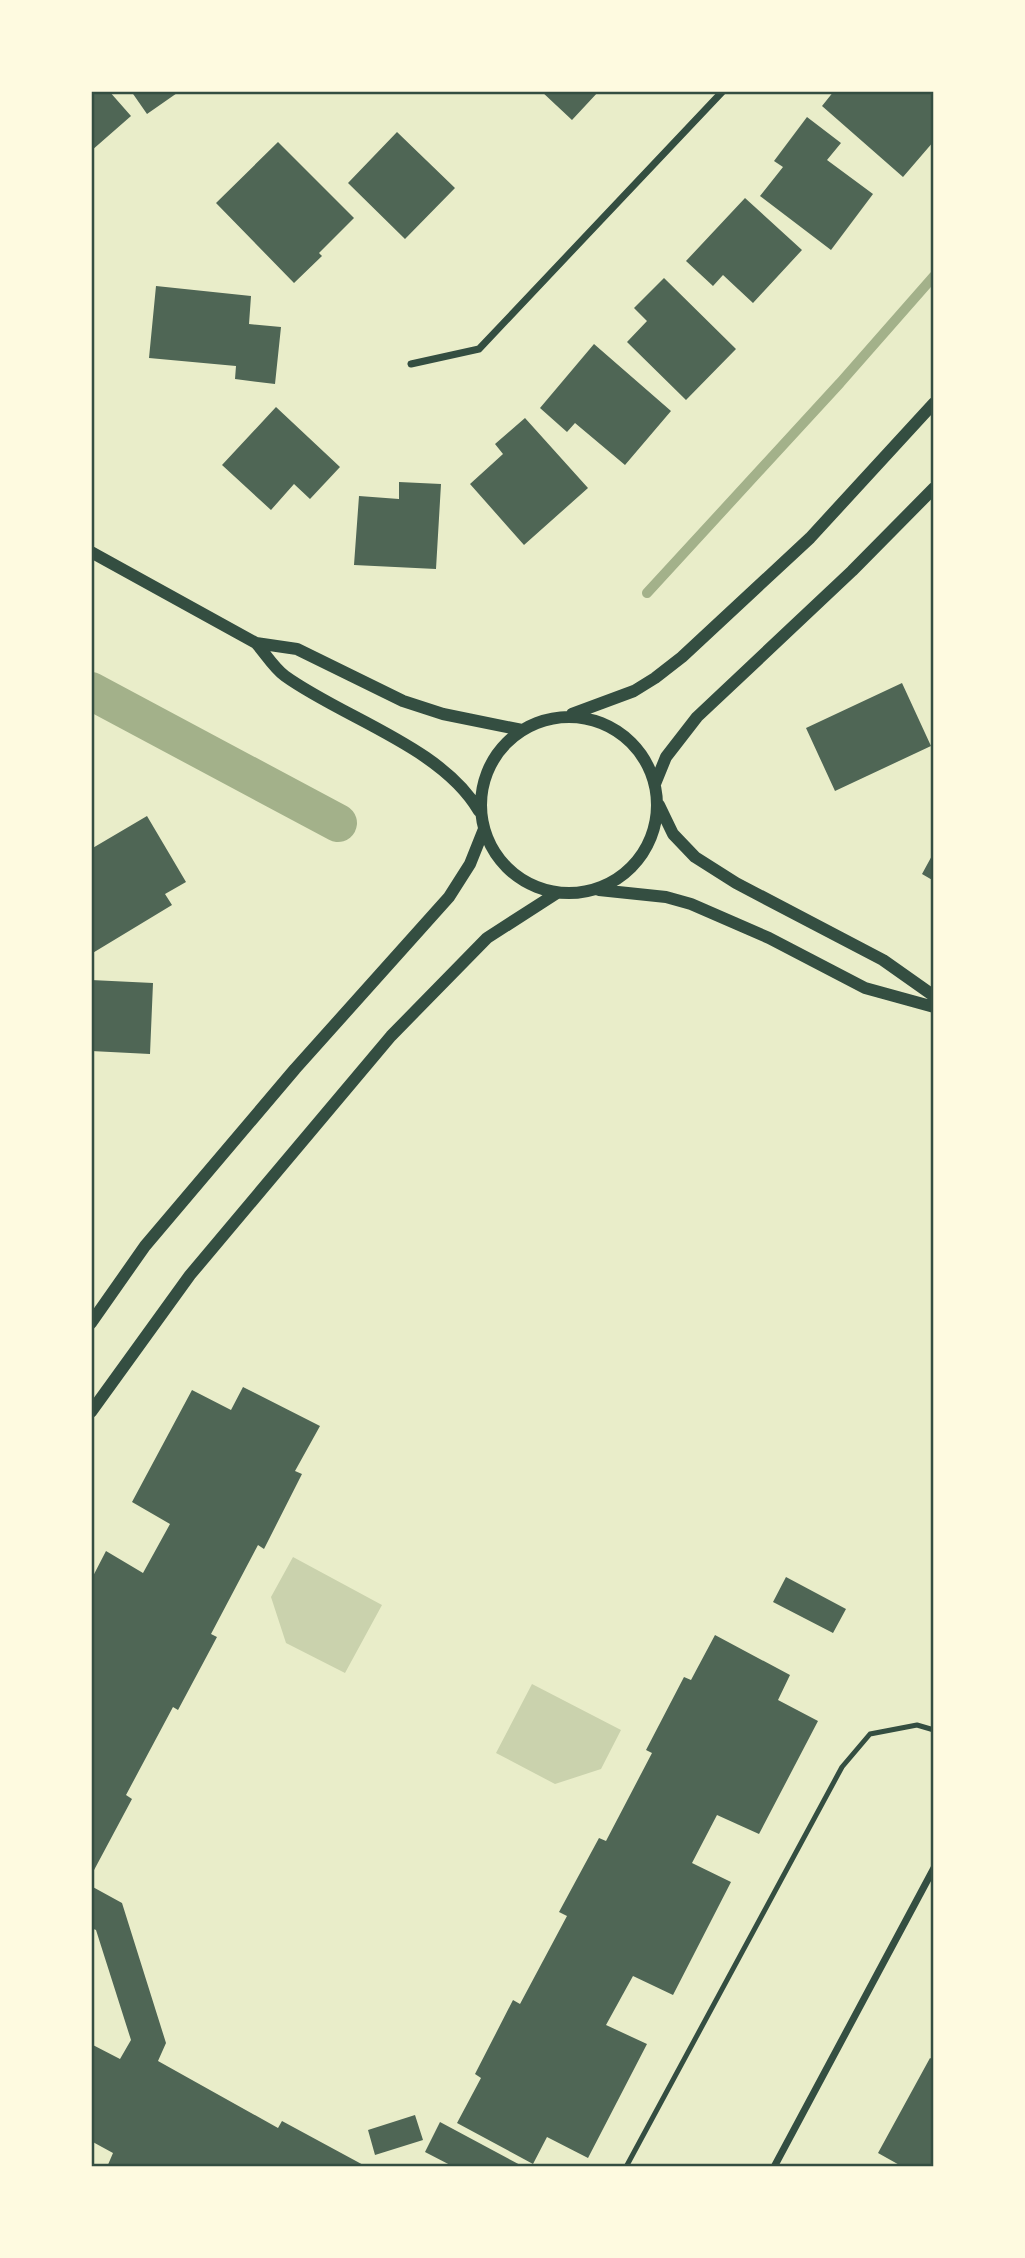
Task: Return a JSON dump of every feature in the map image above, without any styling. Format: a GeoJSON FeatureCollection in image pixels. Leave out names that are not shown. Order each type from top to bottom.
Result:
{"type":"FeatureCollection","features":[{"type":"Feature","properties":{"kind":"street"},"geometry":{"type":"LineString","coordinates":[[411,364],[479,349],[723,91]]}},
{"type":"Feature","properties":{"kind":"street"},"geometry":{"type":"LineString","coordinates":[[934,403],[810,538],[682,657],[634,691],[590,709],[540,722],[522,730],[505,744],[492,762],[481,793],[484,830],[495,854],[514,875],[539,889],[557,893],[595,890],[653,895],[691,904],[769,938],[865,988],[934,1007]]}},
{"type":"Feature","properties":{"kind":"street"},"geometry":{"type":"LineString","coordinates":[[655,785],[666,757],[697,717],[852,571],[934,488]]}},
{"type":"Feature","properties":{"kind":"street"},"geometry":{"type":"LineString","coordinates":[[91,552],[256,643],[283,674],[395,739],[450,776],[473,799],[481,813]]}},
{"type":"Feature","properties":{"kind":"street"},"geometry":{"type":"LineString","coordinates":[[256,643],[297,649],[403,701],[430,710],[522,730]]}},
{"type":"Feature","properties":{"kind":"street"},"geometry":{"type":"LineString","coordinates":[[561,717],[594,720],[624,735],[646,761],[655,785],[655,827],[646,850],[624,874],[595,890]]}},
{"type":"Feature","properties":{"kind":"street"},"geometry":{"type":"LineString","coordinates":[[657,802],[673,834],[695,857],[736,883],[883,960],[934,996]]}},
{"type":"Feature","properties":{"kind":"street"},"geometry":{"type":"LineString","coordinates":[[91,1322],[145,1246],[295,1069],[449,897],[470,864],[484,830]]}},
{"type":"Feature","properties":{"kind":"street"},"geometry":{"type":"LineString","coordinates":[[91,1412],[190,1275],[391,1036],[487,938],[557,893]]}},
{"type":"Feature","properties":{"kind":"street"},"geometry":{"type":"LineString","coordinates":[[774,2167],[934,1868]]}},
{"type":"Feature","properties":{"kind":"lane"},"geometry":{"type":"LineString","coordinates":[[626,2167],[842,1767],[870,1734],[917,1725],[934,1730]]}},
{"type":"Feature","properties":{"kind":"green space"},"geometry":{"type":"Polygon","coordinates":[[[293,1557],[382,1605],[345,1673],[286,1643],[271,1597],[293,1557]]]}},
{"type":"Feature","properties":{"kind":"green space"},"geometry":{"type":"Polygon","coordinates":[[[532,1684],[621,1730],[601,1769],[555,1784],[496,1753],[532,1684]]]}},
{"type":"Feature","properties":{"kind":"building"},"geometry":{"type":"Polygon","coordinates":[[[91,91],[109,91],[131,116],[91,151],[91,91]]]}},
{"type":"Feature","properties":{"kind":"building"},"geometry":{"type":"Polygon","coordinates":[[[131,91],[180,91],[147,114],[131,91]]]}},
{"type":"Feature","properties":{"kind":"building"},"geometry":{"type":"Polygon","coordinates":[[[541,91],[599,91],[572,120],[541,91]]]}},
{"type":"Feature","properties":{"kind":"building"},"geometry":{"type":"Polygon","coordinates":[[[834,91],[934,91],[934,141],[903,177],[822,106],[834,91]]]}},
{"type":"Feature","properties":{"kind":"building"},"geometry":{"type":"Polygon","coordinates":[[[807,117],[841,143],[827,160],[873,194],[831,250],[760,196],[783,167],[774,161],[807,117]]]}},
{"type":"Feature","properties":{"kind":"building"},"geometry":{"type":"Polygon","coordinates":[[[397,132],[455,188],[405,239],[348,183],[397,132]]]}},
{"type":"Feature","properties":{"kind":"building"},"geometry":{"type":"Polygon","coordinates":[[[278,142],[354,218],[319,253],[322,256],[294,283],[216,203],[278,142]]]}},
{"type":"Feature","properties":{"kind":"building"},"geometry":{"type":"Polygon","coordinates":[[[745,198],[802,250],[753,303],[723,275],[713,286],[686,261],[745,198]]]}},
{"type":"Feature","properties":{"kind":"building"},"geometry":{"type":"Polygon","coordinates":[[[664,278],[736,349],[686,400],[627,342],[647,321],[634,308],[664,278]]]}},
{"type":"Feature","properties":{"kind":"building"},"geometry":{"type":"Polygon","coordinates":[[[156,286],[251,296],[249,324],[281,327],[275,384],[235,379],[236,366],[149,358],[156,286]]]}},
{"type":"Feature","properties":{"kind":"building"},"geometry":{"type":"Polygon","coordinates":[[[594,344],[671,411],[625,465],[575,423],[567,432],[540,408],[594,344]]]}},
{"type":"Feature","properties":{"kind":"building"},"geometry":{"type":"Polygon","coordinates":[[[276,407],[340,467],[310,499],[294,484],[271,510],[222,465],[276,407]]]}},
{"type":"Feature","properties":{"kind":"building"},"geometry":{"type":"Polygon","coordinates":[[[525,418],[588,488],[524,545],[470,484],[503,454],[495,444],[525,418]]]}},
{"type":"Feature","properties":{"kind":"building"},"geometry":{"type":"Polygon","coordinates":[[[399,482],[441,484],[436,569],[354,565],[359,496],[399,499],[399,482]]]}},
{"type":"Feature","properties":{"kind":"building"},"geometry":{"type":"Polygon","coordinates":[[[902,683],[931,746],[835,791],[806,728],[902,683]]]}},
{"type":"Feature","properties":{"kind":"building"},"geometry":{"type":"Polygon","coordinates":[[[147,816],[186,882],[165,894],[172,905],[91,954],[91,849],[147,816]]]}},
{"type":"Feature","properties":{"kind":"building"},"geometry":{"type":"Polygon","coordinates":[[[934,852],[934,881],[922,874],[934,852]]]}},
{"type":"Feature","properties":{"kind":"building"},"geometry":{"type":"Polygon","coordinates":[[[91,980],[153,983],[150,1054],[91,1051],[91,980]]]}},
{"type":"Feature","properties":{"kind":"building"},"geometry":{"type":"Polygon","coordinates":[[[243,1387],[320,1426],[295,1471],[302,1474],[264,1549],[258,1545],[211,1634],[217,1637],[178,1710],[173,1707],[126,1795],[132,1799],[93,1872],[91,1580],[106,1551],[143,1573],[170,1524],[132,1502],[192,1390],[231,1410],[243,1387]]]}},
{"type":"Feature","properties":{"kind":"building"},"geometry":{"type":"Polygon","coordinates":[[[786,1577],[846,1609],[833,1633],[773,1602],[786,1577]]]}},
{"type":"Feature","properties":{"kind":"building"},"geometry":{"type":"Polygon","coordinates":[[[715,1635],[790,1675],[778,1700],[818,1721],[759,1834],[717,1815],[692,1863],[731,1882],[673,1995],[633,1976],[606,2025],[647,2044],[588,2158],[547,2137],[533,2164],[457,2123],[481,2078],[475,2074],[513,2000],[520,2004],[567,1916],[559,1912],[599,1838],[606,1841],[652,1753],[646,1750],[684,1677],[691,1680],[715,1635]]]}},
{"type":"Feature","properties":{"kind":"building"},"geometry":{"type":"Polygon","coordinates":[[[91,1886],[122,1903],[166,2043],[158,2061],[278,2128],[282,2121],[367,2167],[107,2167],[113,2153],[91,2141],[91,2044],[120,2059],[131,2040],[96,1930],[91,1928],[91,1886]]]}},
{"type":"Feature","properties":{"kind":"building"},"geometry":{"type":"Polygon","coordinates":[[[930,2058],[934,2060],[934,2167],[903,2167],[878,2153],[930,2058]]]}},
{"type":"Feature","properties":{"kind":"building"},"geometry":{"type":"Polygon","coordinates":[[[415,2115],[423,2140],[375,2155],[368,2130],[415,2115]]]}},
{"type":"Feature","properties":{"kind":"building"},"geometry":{"type":"Polygon","coordinates":[[[440,2122],[524,2167],[454,2167],[425,2152],[440,2122]]]}},
{"type":"Feature","properties":{"kind":"waterway"},"geometry":{"type":"LineString","coordinates":[[647,593],[840,383],[934,276]]}},
{"type":"Feature","properties":{"kind":"waterway"},"geometry":{"type":"LineString","coordinates":[[91,691],[338,823]]}}]}
